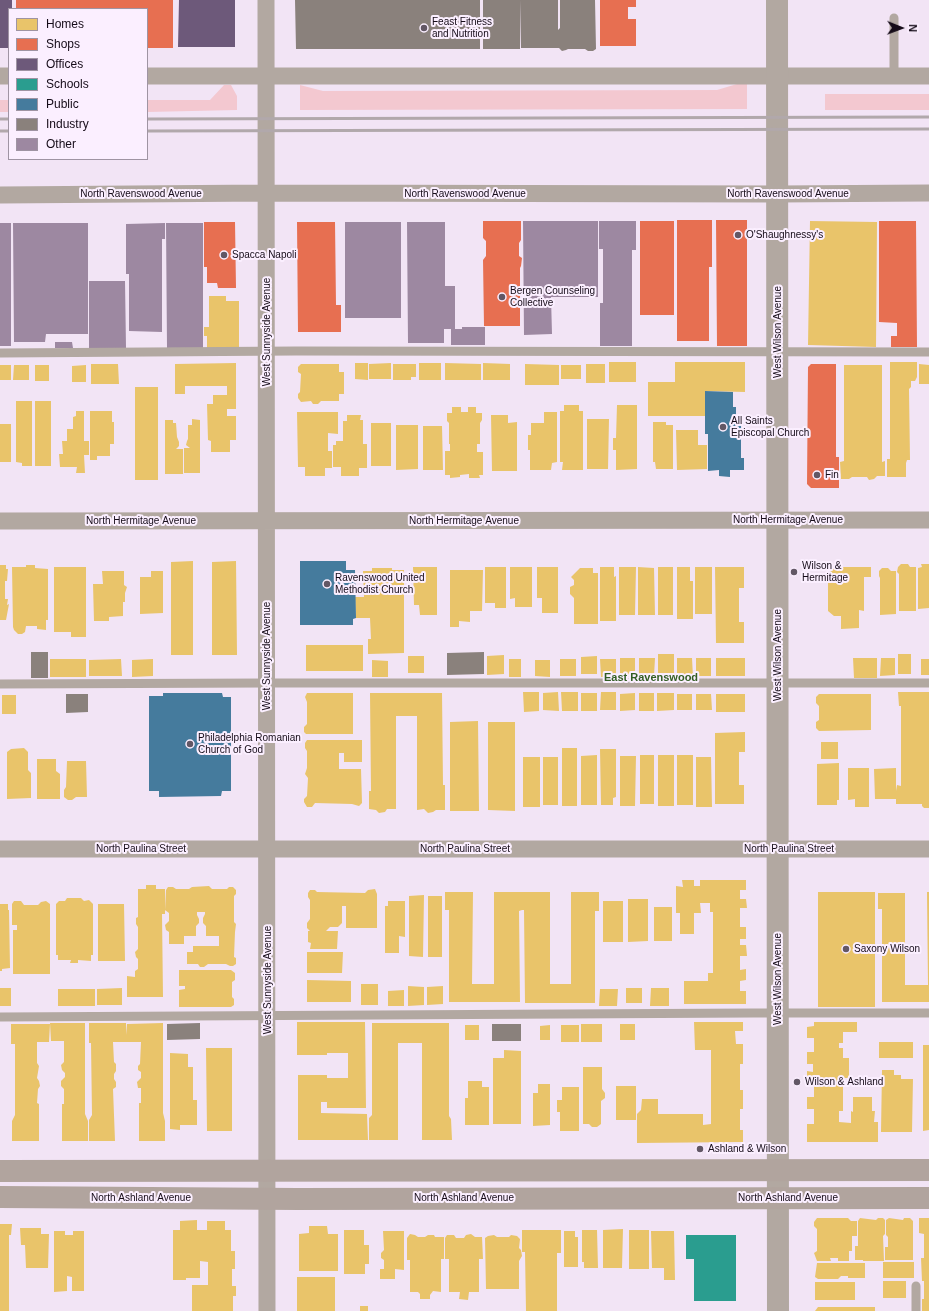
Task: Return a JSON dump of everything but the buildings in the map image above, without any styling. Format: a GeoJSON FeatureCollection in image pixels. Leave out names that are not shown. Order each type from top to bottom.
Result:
{"type":"FeatureCollection","features":[{"type":"Feature","properties":{"kind":"main road"},"geometry":{"type":"LineString","coordinates":[[0,1171],[929,1170]]}},
{"type":"Feature","properties":{"kind":"main road","name":"North Ashland Avenue"},"geometry":{"type":"LineString","coordinates":[[0,1197],[929,1198]]}},
{"type":"Feature","properties":{"kind":"street","name":"West Sunnyside Avenue"},"geometry":{"type":"LineString","coordinates":[[266,0],[268,1015],[267,1311]]}},
{"type":"Feature","properties":{"kind":"street","name":"West Wilson Avenue"},"geometry":{"type":"LineString","coordinates":[[777,0],[778,1311]]}},
{"type":"Feature","properties":{"kind":"street"},"geometry":{"type":"LineString","coordinates":[[148,76],[929,76]]}},
{"type":"Feature","properties":{"kind":"street","name":"North Ravenswood Avenue"},"geometry":{"type":"LineString","coordinates":[[0,195],[266,193],[929,193]]}},
{"type":"Feature","properties":{"kind":"street","name":"North Hermitage Avenue"},"geometry":{"type":"LineString","coordinates":[[0,521],[929,520]]}},
{"type":"Feature","properties":{"kind":"street","name":"North Paulina Street"},"geometry":{"type":"LineString","coordinates":[[0,849],[929,849]]}},
{"type":"Feature","properties":{"kind":"lane"},"geometry":{"type":"LineString","coordinates":[[894,18],[894,76]]}},
{"type":"Feature","properties":{"kind":"lane"},"geometry":{"type":"LineString","coordinates":[[0,353],[266,351],[929,352]]}},
{"type":"Feature","properties":{"kind":"lane"},"geometry":{"type":"LineString","coordinates":[[0,684],[929,683]]}},
{"type":"Feature","properties":{"kind":"lane"},"geometry":{"type":"LineString","coordinates":[[0,1017],[929,1013]]}},
{"type":"Feature","properties":{"kind":"lane"},"geometry":{"type":"LineString","coordinates":[[916,1286],[916,1311]]}},
{"type":"Feature","properties":{"kind":"shaded area"},"geometry":{"type":"Polygon","coordinates":[[[747,81],[747,109],[300,110],[300,85],[323,91],[717,90],[747,81]]]}},
{"type":"Feature","properties":{"kind":"shaded area"},"geometry":{"type":"Polygon","coordinates":[[[224,85],[231,85],[237,96],[237,110],[148,112],[148,100],[210,100],[224,85]]]}},
{"type":"Feature","properties":{"kind":"shaded area"},"geometry":{"type":"Polygon","coordinates":[[[825,94],[929,94],[929,110],[825,110],[825,94]]]}},
{"type":"Feature","properties":{"kind":"shaded area"},"geometry":{"type":"Polygon","coordinates":[[[0,100],[8,100],[8,112],[0,112],[0,100]]]}},
{"type":"Feature","properties":{"kind":"railway"},"geometry":{"type":"LineString","coordinates":[[148,119],[929,117]]}},
{"type":"Feature","properties":{"kind":"railway"},"geometry":{"type":"LineString","coordinates":[[0,119],[8,119]]}},
{"type":"Feature","properties":{"kind":"railway"},"geometry":{"type":"LineString","coordinates":[[148,131],[929,129]]}},
{"type":"Feature","properties":{"kind":"railway"},"geometry":{"type":"LineString","coordinates":[[0,131],[8,131]]}},
{"type":"Feature","properties":{"kind":"place","name":"Feast Fitness and Nutrition"},"geometry":{"type":"Point","coordinates":[424,28]}},
{"type":"Feature","properties":{"kind":"place","name":"O'Shaughnessy's"},"geometry":{"type":"Point","coordinates":[738,235]}},
{"type":"Feature","properties":{"kind":"place","name":"Spacca Napoli"},"geometry":{"type":"Point","coordinates":[224,255]}},
{"type":"Feature","properties":{"kind":"place","name":"Bergen Counseling Collective"},"geometry":{"type":"Point","coordinates":[502,297]}},
{"type":"Feature","properties":{"kind":"place","name":"All Saints Episcopal Church"},"geometry":{"type":"Point","coordinates":[723,427]}},
{"type":"Feature","properties":{"kind":"place","name":"Fin"},"geometry":{"type":"Point","coordinates":[817,475]}},
{"type":"Feature","properties":{"kind":"place","name":"Wilson & Hermitage"},"geometry":{"type":"Point","coordinates":[794,572]}},
{"type":"Feature","properties":{"kind":"place","name":"Ravenswood United Methodist Church"},"geometry":{"type":"Point","coordinates":[327,584]}},
{"type":"Feature","properties":{"kind":"place","name":"Philadelphia Romanian Church of God"},"geometry":{"type":"Point","coordinates":[190,744]}},
{"type":"Feature","properties":{"kind":"place","name":"Saxony Wilson"},"geometry":{"type":"Point","coordinates":[846,949]}},
{"type":"Feature","properties":{"kind":"place","name":"Wilson & Ashland"},"geometry":{"type":"Point","coordinates":[797,1082]}},
{"type":"Feature","properties":{"kind":"place","name":"Ashland & Wilson"},"geometry":{"type":"Point","coordinates":[700,1149]}},
{"type":"Feature","properties":{"kind":"district","name":"East Ravenswood"},"geometry":{"type":"Point","coordinates":[651,678]}}]}
